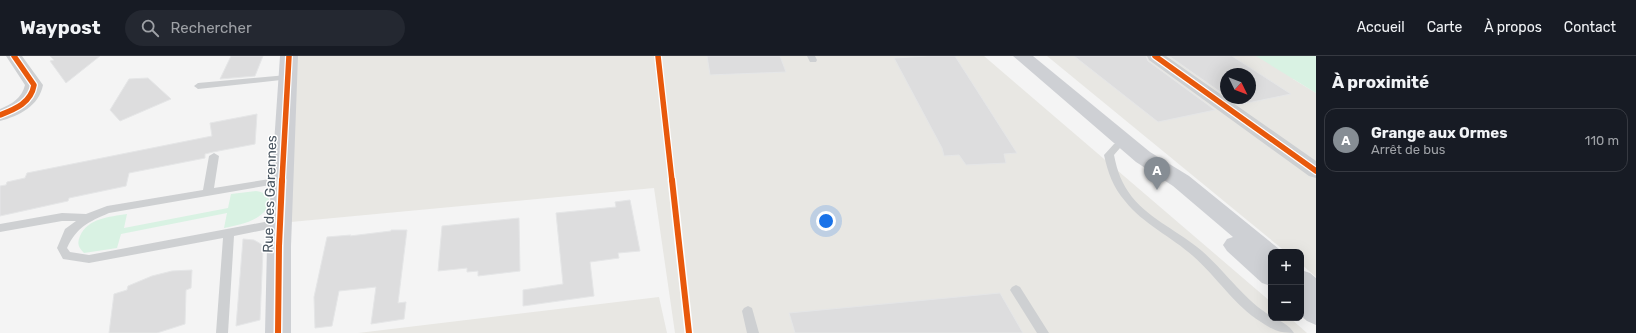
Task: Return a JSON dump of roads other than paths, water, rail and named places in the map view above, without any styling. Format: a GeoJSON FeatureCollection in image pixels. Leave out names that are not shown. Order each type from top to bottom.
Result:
{"type":"FeatureCollection","features":[{"type":"Feature","properties":{"kind":"main road"},"geometry":{"type":"LineString","coordinates":[[1022,56],[1135,150],[1181,181],[1268,253]]}},
{"type":"Feature","properties":{"kind":"main road","name":"Rue des Garennes"},"geometry":{"type":"LineString","coordinates":[[278,333],[280,223],[288,66]]}},
{"type":"Feature","properties":{"kind":"main road"},"geometry":{"type":"LineString","coordinates":[[1135,150],[1166,186],[1268,273]]}},
{"type":"Feature","properties":{"kind":"main road"},"geometry":{"type":"LineString","coordinates":[[1304,282],[1316,292]]}},
{"type":"Feature","properties":{"kind":"main road"},"geometry":{"type":"LineString","coordinates":[[1304,304],[1316,314]]}},
{"type":"Feature","properties":{"kind":"street"},"geometry":{"type":"LineString","coordinates":[[0,115],[19,106],[29,99],[34,91],[34,85],[14,56]]}},
{"type":"Feature","properties":{"kind":"street"},"geometry":{"type":"LineString","coordinates":[[1155,56],[1316,171]]}},
{"type":"Feature","properties":{"kind":"lane"},"geometry":{"type":"LineString","coordinates":[[198,86],[288,66]]}},
{"type":"Feature","properties":{"kind":"lane"},"geometry":{"type":"LineString","coordinates":[[1268,263],[1135,150],[1117,146],[1109,155],[1110,169],[1119,188],[1150,221],[1171,233],[1197,254],[1260,316],[1288,333]]}},
{"type":"Feature","properties":{"kind":"lane"},"geometry":{"type":"LineString","coordinates":[[208,192],[214,156]]}},
{"type":"Feature","properties":{"kind":"lane","name":"Rue des Garennes"},"geometry":{"type":"LineString","coordinates":[[280,223],[89,259],[67,256],[62,248],[69,232],[87,218],[107,210],[282,180]]}},
{"type":"Feature","properties":{"kind":"lane"},"geometry":{"type":"LineString","coordinates":[[0,228],[62,217],[87,218]]}},
{"type":"Feature","properties":{"kind":"lane"},"geometry":{"type":"LineString","coordinates":[[222,333],[229,233]]}},
{"type":"Feature","properties":{"kind":"lane"},"geometry":{"type":"LineString","coordinates":[[1016,290],[1043,333]]}},
{"type":"Feature","properties":{"kind":"lane"},"geometry":{"type":"LineString","coordinates":[[1304,293],[1316,303]]}},
{"type":"Feature","properties":{"kind":"lane"},"geometry":{"type":"LineString","coordinates":[[748,311],[753,333]]}},
{"type":"Feature","properties":{"kind":"place","name":"Grange aux Ormes"},"geometry":{"type":"Point","coordinates":[1157,190]}}]}
